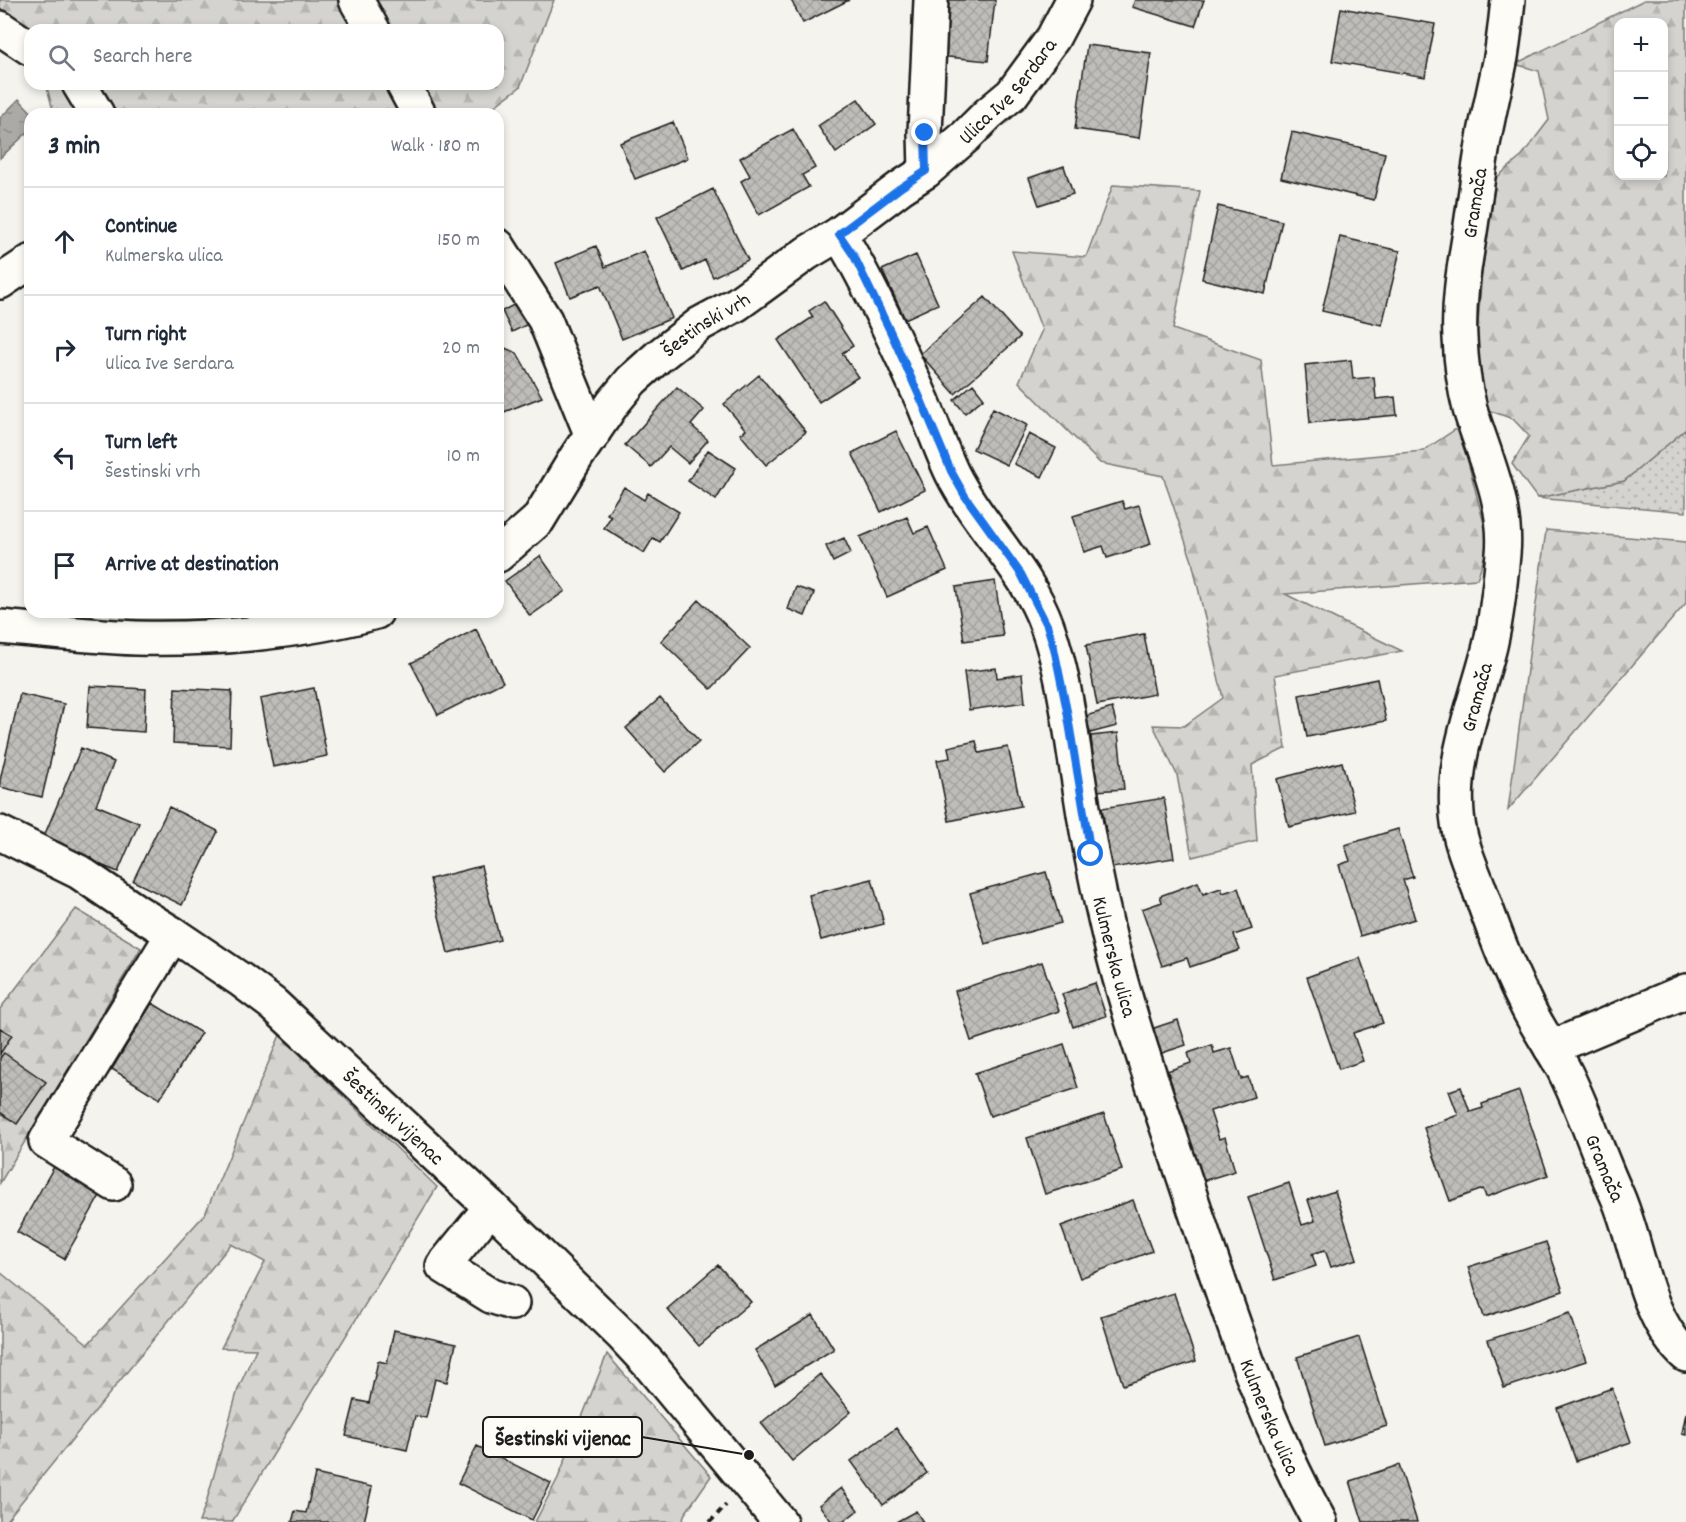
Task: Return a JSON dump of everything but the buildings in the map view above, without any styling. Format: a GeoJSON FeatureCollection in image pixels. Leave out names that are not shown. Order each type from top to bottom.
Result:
{"type":"FeatureCollection","features":[{"type":"Feature","properties":{"kind":"street"},"geometry":{"type":"LineString","coordinates":[[356,0],[370,24]]}},
{"type":"Feature","properties":{"kind":"street"},"geometry":{"type":"LineString","coordinates":[[926,171],[925,133],[931,0]]}},
{"type":"Feature","properties":{"kind":"street","name":"Ulica Ive Serdara"},"geometry":{"type":"LineString","coordinates":[[839,234],[926,171],[1012,94],[1053,38],[1073,0]]}},
{"type":"Feature","properties":{"kind":"street","name":"Gramača"},"geometry":{"type":"LineString","coordinates":[[1502,9],[1501,54],[1478,173],[1459,313],[1464,384],[1499,503],[1504,530],[1503,552],[1491,642],[1460,760],[1456,811],[1463,844],[1497,939],[1523,998],[1564,1071],[1621,1205],[1654,1306],[1665,1330],[1686,1354]]}},
{"type":"Feature","properties":{"kind":"street"},"geometry":{"type":"LineString","coordinates":[[0,28],[24,44]]}},
{"type":"Feature","properties":{"kind":"street"},"geometry":{"type":"LineString","coordinates":[[83,90],[93,108]]}},
{"type":"Feature","properties":{"kind":"street"},"geometry":{"type":"LineString","coordinates":[[406,90],[416,108]]}},
{"type":"Feature","properties":{"kind":"street","name":"Šestinski vrh"},"geometry":{"type":"LineString","coordinates":[[504,550],[538,520],[577,456],[613,403],[632,380],[700,324],[737,304],[807,253],[839,234]]}},
{"type":"Feature","properties":{"kind":"street","name":"Kulmerska ulica"},"geometry":{"type":"LineString","coordinates":[[839,234],[854,256],[874,297],[918,391],[951,471],[965,496],[1021,574],[1047,625],[1067,711],[1096,877],[1110,942],[1127,1003],[1245,1356],[1286,1456],[1320,1522]]}},
{"type":"Feature","properties":{"kind":"street"},"geometry":{"type":"LineString","coordinates":[[504,255],[545,320],[592,436]]}},
{"type":"Feature","properties":{"kind":"street"},"geometry":{"type":"LineString","coordinates":[[0,282],[24,266]]}},
{"type":"Feature","properties":{"kind":"street"},"geometry":{"type":"LineString","coordinates":[[0,627],[137,638],[225,636],[304,627],[347,618]]}},
{"type":"Feature","properties":{"kind":"street","name":"Šestinski vijenac"},"geometry":{"type":"LineString","coordinates":[[0,833],[79,872],[241,980],[273,1004],[491,1207],[630,1343],[780,1522]]}},
{"type":"Feature","properties":{"kind":"street"},"geometry":{"type":"LineString","coordinates":[[114,1184],[46,1141],[173,934]]}},
{"type":"Feature","properties":{"kind":"street"},"geometry":{"type":"LineString","coordinates":[[1551,1048],[1686,991]]}},
{"type":"Feature","properties":{"kind":"street"},"geometry":{"type":"LineString","coordinates":[[491,1207],[443,1266],[490,1296],[512,1304]]}},
{"type":"Feature","properties":{"kind":"path"},"geometry":{"type":"LineString","coordinates":[[710,1522],[728,1502]]}},
{"type":"Feature","properties":{"kind":"green space"},"geometry":{"type":"Polygon","coordinates":[[[0,0],[554,0],[520,87],[492,108],[52,108],[48,90],[504,90],[504,24],[24,24],[24,28],[0,21],[0,0]]]}},
{"type":"Feature","properties":{"kind":"green space"},"geometry":{"type":"Polygon","coordinates":[[[1644,0],[1686,0],[1686,429],[1624,481],[1537,498],[1512,464],[1529,436],[1513,419],[1485,409],[1476,351],[1482,271],[1496,178],[1520,158],[1549,120],[1539,71],[1515,64],[1644,0]]]}},
{"type":"Feature","properties":{"kind":"green space"},"geometry":{"type":"Polygon","coordinates":[[[1113,185],[1200,191],[1173,329],[1261,360],[1273,465],[1423,451],[1459,427],[1489,543],[1477,579],[1285,594],[1402,651],[1275,675],[1286,748],[1252,765],[1257,841],[1192,857],[1177,775],[1153,725],[1184,726],[1223,698],[1192,561],[1163,476],[1100,463],[1019,382],[1042,330],[1012,251],[1086,257],[1113,185]]]}},
{"type":"Feature","properties":{"kind":"green space"},"geometry":{"type":"Polygon","coordinates":[[[1686,429],[1686,512],[1537,498],[1624,481],[1686,429]]]}},
{"type":"Feature","properties":{"kind":"green space"},"geometry":{"type":"Polygon","coordinates":[[[1546,530],[1686,542],[1686,603],[1508,810],[1546,530]]]}},
{"type":"Feature","properties":{"kind":"green space"},"geometry":{"type":"Polygon","coordinates":[[[76,909],[141,948],[0,1183],[0,1009],[76,909]]]}},
{"type":"Feature","properties":{"kind":"green space"},"geometry":{"type":"Polygon","coordinates":[[[280,1035],[437,1187],[232,1522],[199,1522],[238,1389],[256,1349],[221,1348],[265,1262],[231,1244],[5,1522],[0,1522],[0,1272],[88,1344],[205,1214],[280,1035]]]}},
{"type":"Feature","properties":{"kind":"green space"},"geometry":{"type":"Polygon","coordinates":[[[607,1354],[711,1476],[684,1515],[683,1522],[535,1522],[558,1478],[607,1354]]]}},
{"type":"Feature","properties":{"kind":"water"},"geometry":{"type":"Polygon","coordinates":[[[19,99],[27,108],[24,108],[24,136],[0,158],[0,118],[19,99]]]}},
{"type":"Feature","properties":{"kind":"place","name":"Šestinski vijenac"},"geometry":{"type":"Point","coordinates":[749,1455]}},
{"type":"Feature","properties":{"kind":"route"},"geometry":{"type":"LineString","coordinates":[[925,133],[926,171],[839,234],[854,256],[891,333],[951,471],[965,496],[1021,574],[1047,625],[1067,711],[1091,854]]}}]}
